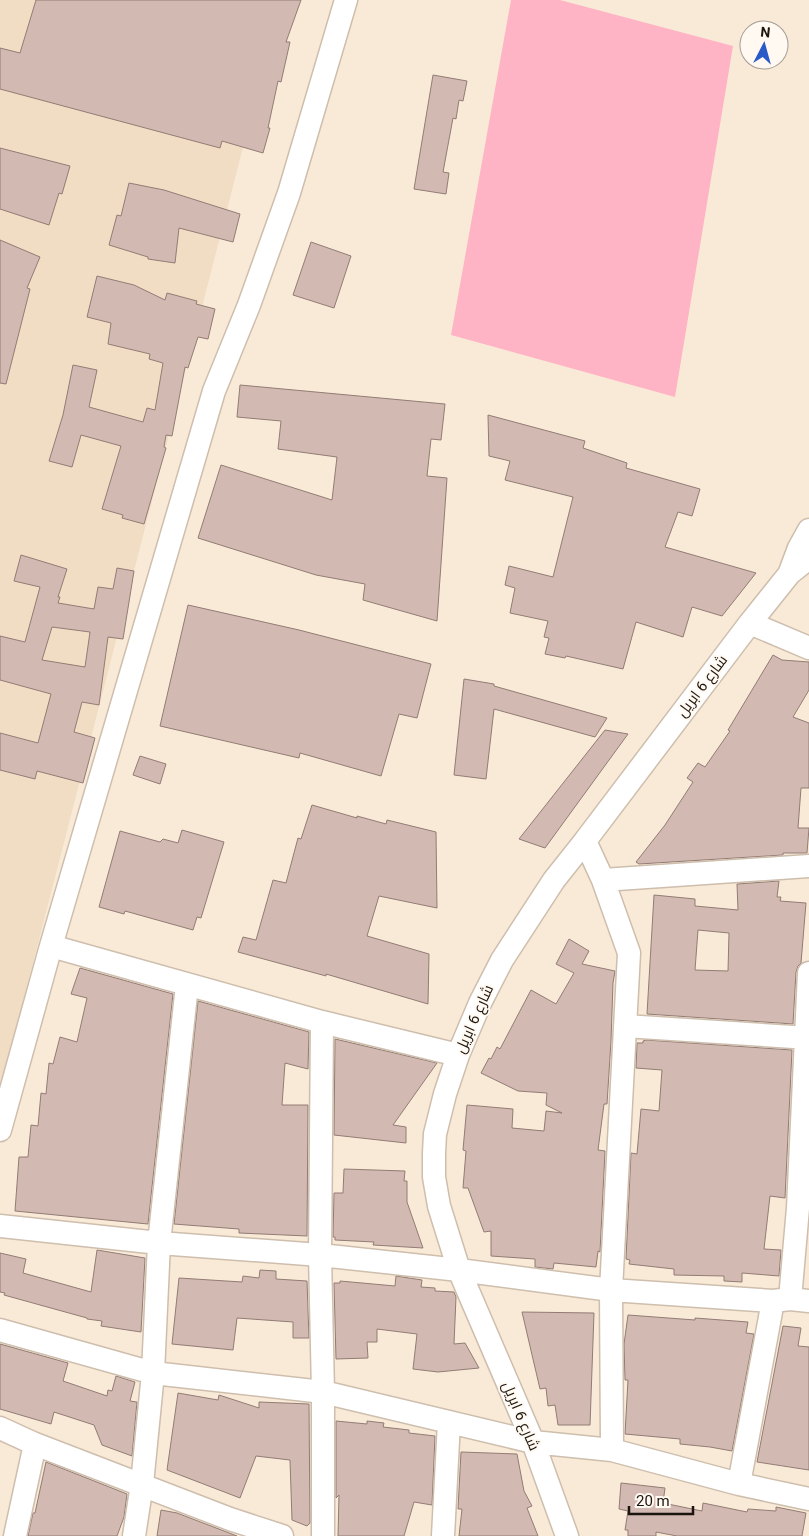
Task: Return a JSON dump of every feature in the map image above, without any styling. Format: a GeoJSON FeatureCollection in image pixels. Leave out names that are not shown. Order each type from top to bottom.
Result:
{"type":"FeatureCollection","features":[{"type":"Feature","properties":{"kind":"street"},"geometry":{"type":"LineString","coordinates":[[0,1130],[51,946],[214,391],[249,306],[289,193],[346,0]]}},
{"type":"Feature","properties":{"kind":"street"},"geometry":{"type":"LineString","coordinates":[[790,573],[799,548],[809,530]]}},
{"type":"Feature","properties":{"kind":"street"},"geometry":{"type":"LineString","coordinates":[[790,573],[809,558]]}},
{"type":"Feature","properties":{"kind":"street","name":"شارع 6 ابريل"},"geometry":{"type":"LineString","coordinates":[[567,1536],[533,1442],[459,1270],[439,1206],[434,1178],[434,1153],[435,1134],[444,1094],[480,1003],[502,960],[554,880],[790,573]]}},
{"type":"Feature","properties":{"kind":"street"},"geometry":{"type":"LineString","coordinates":[[750,623],[809,648]]}},
{"type":"Feature","properties":{"kind":"street"},"geometry":{"type":"LineString","coordinates":[[585,841],[603,880],[629,953],[611,1290],[612,1450]]}},
{"type":"Feature","properties":{"kind":"street"},"geometry":{"type":"LineString","coordinates":[[603,880],[809,866]]}},
{"type":"Feature","properties":{"kind":"street"},"geometry":{"type":"LineString","coordinates":[[51,946],[322,1022],[458,1055]]}},
{"type":"Feature","properties":{"kind":"street"},"geometry":{"type":"LineString","coordinates":[[739,1484],[791,1300],[804,1208],[809,973]]}},
{"type":"Feature","properties":{"kind":"street"},"geometry":{"type":"LineString","coordinates":[[134,1536],[142,1484],[153,1374],[159,1243],[187,985]]}},
{"type":"Feature","properties":{"kind":"street"},"geometry":{"type":"LineString","coordinates":[[322,1022],[320,1255],[323,1392],[323,1536]]}},
{"type":"Feature","properties":{"kind":"street"},"geometry":{"type":"LineString","coordinates":[[625,1026],[807,1038]]}},
{"type":"Feature","properties":{"kind":"street"},"geometry":{"type":"LineString","coordinates":[[0,1226],[159,1243],[320,1255],[459,1270],[611,1290],[791,1300]]}},
{"type":"Feature","properties":{"kind":"street"},"geometry":{"type":"LineString","coordinates":[[0,1330],[153,1374],[323,1392],[533,1442],[612,1450],[739,1484],[809,1499]]}},
{"type":"Feature","properties":{"kind":"street"},"geometry":{"type":"LineString","coordinates":[[443,1536],[450,1422]]}},
{"type":"Feature","properties":{"kind":"street"},"geometry":{"type":"LineString","coordinates":[[0,1428],[35,1444],[142,1484],[230,1527],[282,1536]]}},
{"type":"Feature","properties":{"kind":"street"},"geometry":{"type":"LineString","coordinates":[[15,1536],[35,1444]]}},
{"type":"Feature","properties":{"kind":"shaded area"},"geometry":{"type":"Polygon","coordinates":[[[0,0],[281,0],[0,1091],[0,0]]]}},
{"type":"Feature","properties":{"kind":"shaded area"},"geometry":{"type":"Polygon","coordinates":[[[511,0],[560,0],[733,46],[675,397],[451,335],[511,0]]]}},
{"type":"Feature","properties":{"kind":"building"},"geometry":{"type":"Polygon","coordinates":[[[36,0],[301,0],[286,42],[290,42],[281,82],[278,81],[268,128],[270,128],[263,153],[222,141],[220,148],[0,89],[0,48],[20,53],[36,0]]]}},
{"type":"Feature","properties":{"kind":"building"},"geometry":{"type":"Polygon","coordinates":[[[433,75],[467,81],[463,101],[459,100],[456,119],[453,118],[443,172],[449,173],[446,194],[414,189],[433,75]]]}},
{"type":"Feature","properties":{"kind":"building"},"geometry":{"type":"Polygon","coordinates":[[[0,148],[70,166],[62,194],[59,193],[49,225],[0,209],[0,148]]]}},
{"type":"Feature","properties":{"kind":"building"},"geometry":{"type":"Polygon","coordinates":[[[129,183],[164,190],[240,214],[233,242],[179,228],[175,263],[148,259],[148,257],[109,245],[117,215],[121,216],[129,183]]]}},
{"type":"Feature","properties":{"kind":"building"},"geometry":{"type":"Polygon","coordinates":[[[0,240],[40,257],[27,288],[30,289],[6,384],[0,383],[0,240]]]}},
{"type":"Feature","properties":{"kind":"building"},"geometry":{"type":"Polygon","coordinates":[[[311,242],[351,256],[334,308],[293,295],[311,242]]]}},
{"type":"Feature","properties":{"kind":"building"},"geometry":{"type":"Polygon","coordinates":[[[97,276],[134,285],[165,300],[167,293],[197,301],[196,304],[215,309],[208,339],[198,337],[188,368],[185,367],[172,436],[166,435],[164,447],[166,448],[144,524],[122,518],[123,515],[102,509],[121,446],[81,435],[72,467],[49,461],[63,415],[73,365],[97,370],[89,407],[143,422],[147,408],[155,410],[163,363],[149,359],[150,354],[108,344],[111,323],[87,317],[97,276]]]}},
{"type":"Feature","properties":{"kind":"building"},"geometry":{"type":"Polygon","coordinates":[[[240,385],[445,404],[441,440],[431,439],[427,476],[447,478],[437,621],[363,600],[365,584],[316,575],[198,538],[221,465],[332,500],[337,457],[278,449],[281,421],[237,417],[240,385]]]}},
{"type":"Feature","properties":{"kind":"building"},"geometry":{"type":"Polygon","coordinates":[[[488,415],[585,441],[583,448],[627,463],[626,468],[700,489],[692,516],[678,512],[665,547],[756,573],[722,616],[692,607],[683,637],[636,622],[623,669],[566,656],[565,658],[545,654],[549,638],[544,637],[548,621],[510,613],[515,588],[505,585],[509,566],[553,577],[573,497],[505,480],[510,461],[489,456],[488,415]]]}},
{"type":"Feature","properties":{"kind":"building"},"geometry":{"type":"Polygon","coordinates":[[[21,555],[67,569],[58,597],[60,597],[58,603],[94,609],[98,587],[113,589],[117,568],[134,571],[123,639],[108,637],[99,705],[82,702],[74,732],[95,738],[83,783],[37,771],[35,779],[0,770],[0,733],[38,743],[51,694],[0,680],[0,636],[25,642],[40,587],[14,581],[21,555]],[[52,627],[42,660],[85,667],[90,632],[52,627]]]}},
{"type":"Feature","properties":{"kind":"building"},"geometry":{"type":"Polygon","coordinates":[[[188,605],[299,630],[431,664],[417,718],[399,714],[381,776],[300,753],[299,758],[160,726],[188,605]]]}},
{"type":"Feature","properties":{"kind":"building"},"geometry":{"type":"Polygon","coordinates":[[[773,655],[782,660],[809,662],[809,690],[793,717],[809,723],[809,788],[801,788],[798,828],[809,828],[807,853],[783,853],[783,855],[639,864],[636,862],[665,825],[693,782],[687,778],[698,763],[705,767],[730,731],[728,730],[773,655]]]}},
{"type":"Feature","properties":{"kind":"building"},"geometry":{"type":"Polygon","coordinates":[[[464,679],[494,684],[494,686],[607,718],[595,737],[494,709],[486,779],[454,775],[464,679]]]}},
{"type":"Feature","properties":{"kind":"building"},"geometry":{"type":"Polygon","coordinates":[[[605,730],[628,734],[545,848],[519,839],[605,730]]]}},
{"type":"Feature","properties":{"kind":"building"},"geometry":{"type":"Polygon","coordinates":[[[140,756],[166,764],[160,784],[133,775],[140,756]]]}},
{"type":"Feature","properties":{"kind":"building"},"geometry":{"type":"Polygon","coordinates":[[[312,805],[357,818],[357,816],[386,824],[387,820],[436,832],[437,908],[379,896],[367,936],[429,954],[428,1004],[326,974],[326,976],[238,952],[243,937],[256,940],[273,880],[286,883],[298,838],[301,839],[312,805]]]}},
{"type":"Feature","properties":{"kind":"building"},"geometry":{"type":"Polygon","coordinates":[[[182,830],[224,842],[201,918],[197,917],[193,930],[125,911],[124,914],[99,907],[120,831],[160,842],[163,839],[178,843],[182,830]]]}},
{"type":"Feature","properties":{"kind":"building"},"geometry":{"type":"Polygon","coordinates":[[[779,881],[777,897],[781,897],[780,901],[806,903],[801,963],[796,972],[793,1024],[647,1014],[654,895],[695,899],[695,906],[738,910],[737,884],[779,881]],[[698,930],[695,970],[728,971],[729,933],[698,930]]]}},
{"type":"Feature","properties":{"kind":"building"},"geometry":{"type":"Polygon","coordinates":[[[569,939],[589,951],[582,964],[615,971],[607,1104],[604,1104],[598,1150],[605,1151],[600,1252],[598,1251],[596,1267],[554,1263],[553,1269],[535,1267],[535,1259],[491,1256],[491,1231],[484,1232],[468,1188],[463,1188],[466,1151],[463,1150],[467,1105],[513,1109],[512,1128],[544,1131],[546,1111],[562,1113],[546,1105],[547,1093],[518,1091],[481,1073],[497,1047],[500,1049],[531,990],[556,1004],[574,973],[556,964],[569,939]]]}},
{"type":"Feature","properties":{"kind":"building"},"geometry":{"type":"Polygon","coordinates":[[[80,968],[173,994],[148,1224],[15,1211],[19,1157],[28,1157],[31,1125],[38,1126],[41,1093],[46,1094],[49,1063],[53,1064],[60,1037],[77,1042],[87,998],[71,994],[80,968]]]}},
{"type":"Feature","properties":{"kind":"building"},"geometry":{"type":"Polygon","coordinates":[[[198,1001],[309,1032],[308,1069],[285,1063],[282,1105],[308,1105],[307,1236],[239,1233],[239,1229],[174,1224],[198,1001]]]}},
{"type":"Feature","properties":{"kind":"building"},"geometry":{"type":"Polygon","coordinates":[[[335,1039],[437,1063],[393,1125],[406,1127],[406,1143],[334,1135],[335,1039]]]}},
{"type":"Feature","properties":{"kind":"building"},"geometry":{"type":"Polygon","coordinates":[[[646,1040],[792,1050],[785,1198],[770,1196],[764,1249],[781,1250],[779,1276],[742,1273],[742,1282],[724,1281],[724,1276],[674,1275],[674,1269],[629,1264],[630,1260],[626,1259],[631,1153],[637,1154],[641,1109],[659,1111],[662,1070],[636,1068],[637,1043],[643,1043],[646,1040]]]}},
{"type":"Feature","properties":{"kind":"building"},"geometry":{"type":"Polygon","coordinates":[[[344,1169],[405,1171],[404,1181],[407,1181],[407,1202],[423,1248],[373,1245],[374,1242],[335,1240],[335,1237],[333,1237],[334,1193],[343,1193],[344,1169]]]}},
{"type":"Feature","properties":{"kind":"building"},"geometry":{"type":"Polygon","coordinates":[[[97,1250],[145,1258],[141,1332],[101,1326],[102,1321],[87,1319],[4,1295],[5,1293],[0,1292],[0,1253],[26,1259],[23,1273],[91,1292],[97,1250]]]}},
{"type":"Feature","properties":{"kind":"building"},"geometry":{"type":"Polygon","coordinates":[[[260,1270],[276,1271],[276,1279],[307,1281],[309,1338],[293,1338],[293,1322],[237,1318],[233,1350],[172,1344],[179,1278],[242,1282],[243,1276],[259,1278],[260,1270]]]}},
{"type":"Feature","properties":{"kind":"building"},"geometry":{"type":"Polygon","coordinates":[[[396,1276],[422,1280],[421,1287],[435,1288],[435,1291],[454,1292],[456,1297],[454,1344],[465,1343],[479,1368],[438,1372],[413,1369],[417,1334],[377,1329],[377,1342],[367,1342],[368,1358],[336,1359],[334,1283],[340,1283],[340,1281],[395,1286],[396,1276]]]}},
{"type":"Feature","properties":{"kind":"building"},"geometry":{"type":"Polygon","coordinates":[[[522,1312],[594,1313],[590,1425],[558,1425],[555,1405],[548,1406],[546,1388],[540,1389],[522,1312]]]}},
{"type":"Feature","properties":{"kind":"building"},"geometry":{"type":"Polygon","coordinates":[[[628,1315],[748,1322],[746,1333],[754,1334],[732,1451],[680,1444],[680,1439],[625,1434],[628,1380],[625,1380],[624,1344],[628,1315]]]}},
{"type":"Feature","properties":{"kind":"building"},"geometry":{"type":"Polygon","coordinates":[[[783,1326],[801,1328],[798,1346],[809,1347],[809,1470],[757,1462],[783,1326]]]}},
{"type":"Feature","properties":{"kind":"building"},"geometry":{"type":"Polygon","coordinates":[[[0,1344],[68,1363],[63,1381],[107,1396],[108,1390],[112,1391],[116,1376],[135,1382],[130,1401],[137,1402],[132,1456],[102,1445],[94,1425],[54,1412],[51,1424],[0,1409],[0,1344]]]}},
{"type":"Feature","properties":{"kind":"building"},"geometry":{"type":"Polygon","coordinates":[[[178,1393],[218,1400],[219,1395],[259,1408],[259,1402],[309,1404],[310,1523],[307,1526],[292,1520],[290,1460],[256,1456],[240,1498],[167,1470],[178,1393]]]}},
{"type":"Feature","properties":{"kind":"building"},"geometry":{"type":"Polygon","coordinates":[[[336,1421],[367,1424],[367,1421],[384,1423],[383,1427],[435,1436],[432,1505],[414,1502],[404,1536],[338,1536],[339,1495],[336,1498],[336,1421]]]}},
{"type":"Feature","properties":{"kind":"building"},"geometry":{"type":"Polygon","coordinates":[[[461,1452],[517,1454],[524,1491],[532,1506],[527,1508],[538,1536],[459,1536],[462,1509],[458,1509],[461,1452]]]}},
{"type":"Feature","properties":{"kind":"building"},"geometry":{"type":"Polygon","coordinates":[[[46,1462],[127,1494],[124,1517],[117,1536],[28,1536],[46,1462]]]}},
{"type":"Feature","properties":{"kind":"building"},"geometry":{"type":"Polygon","coordinates":[[[621,1483],[665,1488],[663,1503],[702,1511],[703,1503],[747,1512],[748,1509],[776,1511],[776,1507],[806,1513],[802,1536],[677,1536],[656,1532],[656,1536],[628,1536],[628,1530],[625,1530],[628,1511],[619,1509],[621,1483]]]}},
{"type":"Feature","properties":{"kind":"building"},"geometry":{"type":"Polygon","coordinates":[[[161,1510],[177,1513],[237,1536],[157,1536],[161,1510]]]}}]}
